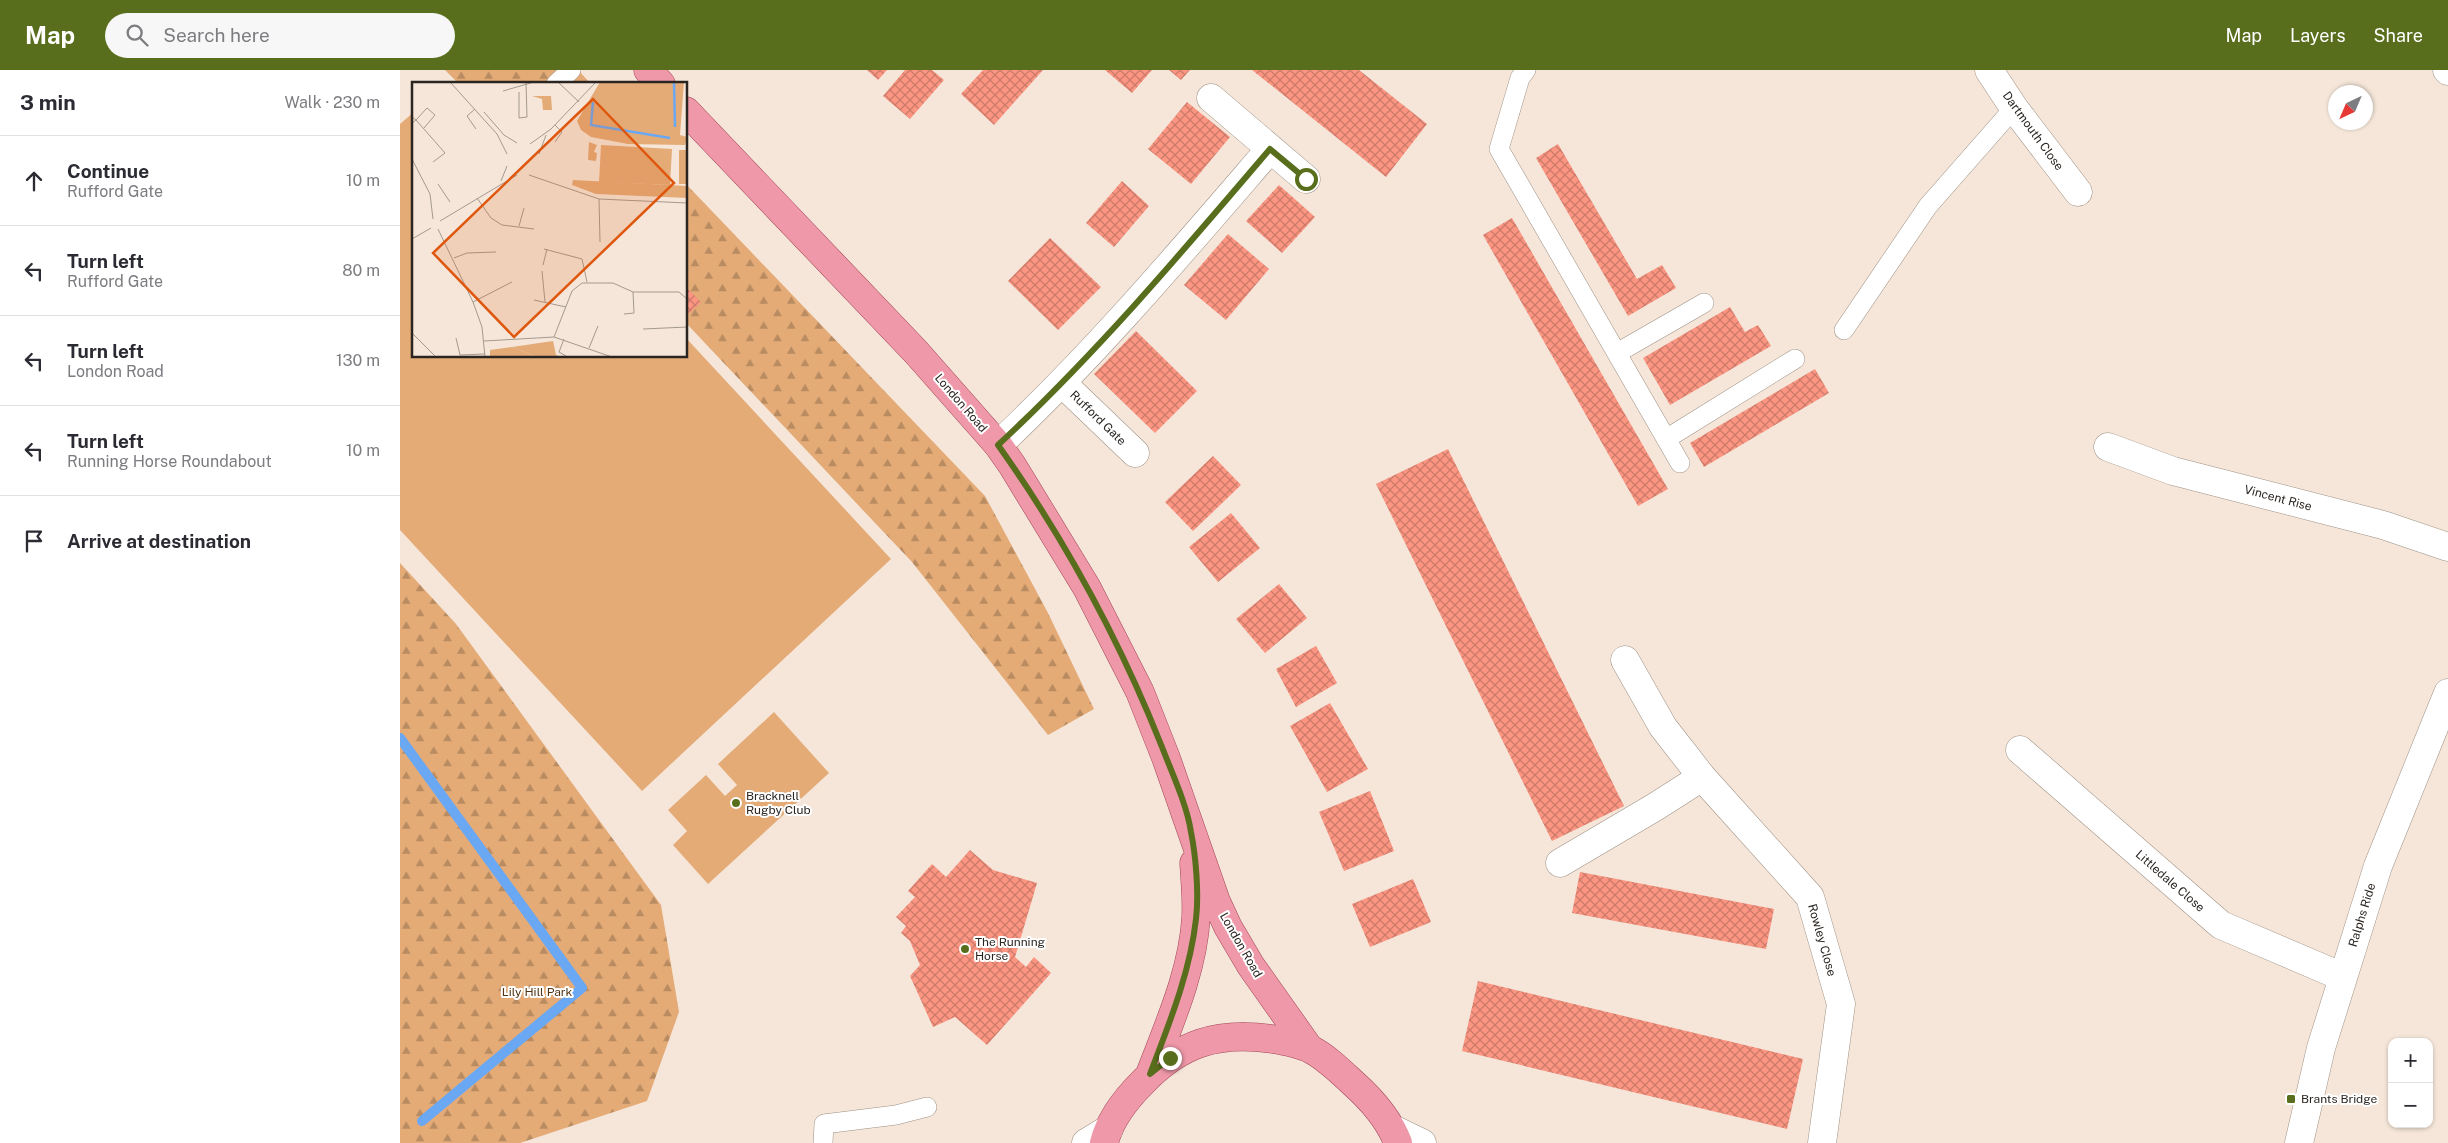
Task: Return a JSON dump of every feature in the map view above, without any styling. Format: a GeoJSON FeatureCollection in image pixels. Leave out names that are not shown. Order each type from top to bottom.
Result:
{"type":"FeatureCollection","features":[{"type":"Feature","properties":{"kind":"main road"},"geometry":{"type":"LineString","coordinates":[[648,70],[659,82]]}},
{"type":"Feature","properties":{"kind":"main road","name":"London Road"},"geometry":{"type":"LineString","coordinates":[[688,113],[916,352],[998,445],[1049,522],[1130,672],[1166,758],[1191,832],[1228,927],[1250,966],[1309,1048]]}},
{"type":"Feature","properties":{"kind":"main road","name":"London Road"},"geometry":{"type":"LineString","coordinates":[[1150,1074],[1177,1002],[1191,948],[1196,918],[1191,832]]}},
{"type":"Feature","properties":{"kind":"main road"},"geometry":{"type":"LineString","coordinates":[[1100,1138],[1124,1101],[1150,1074],[1170,1058],[1190,1047],[1228,1036],[1267,1038],[1309,1048],[1332,1063],[1371,1099],[1395,1136]]}},
{"type":"Feature","properties":{"kind":"street","name":"Dartmouth Close"},"geometry":{"type":"LineString","coordinates":[[1989,70],[2014,108],[2078,192]]}},
{"type":"Feature","properties":{"kind":"street"},"geometry":{"type":"LineString","coordinates":[[1211,98],[1306,179]]}},
{"type":"Feature","properties":{"kind":"street","name":"Rufford Gate"},"geometry":{"type":"LineString","coordinates":[[998,445],[1132,309],[1270,149]]}},
{"type":"Feature","properties":{"kind":"street","name":"Rufford Gate"},"geometry":{"type":"LineString","coordinates":[[1062,382],[1135,453]]}},
{"type":"Feature","properties":{"kind":"street","name":"Vincent Rise"},"geometry":{"type":"LineString","coordinates":[[2108,447],[2174,471],[2383,525],[2448,547]]}},
{"type":"Feature","properties":{"kind":"street","name":"Rowley Close"},"geometry":{"type":"LineString","coordinates":[[1625,660],[1663,727],[1702,777],[1810,897],[1841,1004],[1822,1143]]}},
{"type":"Feature","properties":{"kind":"street","name":"Ralphs Ride"},"geometry":{"type":"LineString","coordinates":[[2299,1143],[2321,1048],[2378,866],[2448,693]]}},
{"type":"Feature","properties":{"kind":"street","name":"Littledale Close"},"geometry":{"type":"LineString","coordinates":[[2020,750],[2221,925],[2343,977]]}},
{"type":"Feature","properties":{"kind":"street"},"geometry":{"type":"LineString","coordinates":[[1560,863],[1702,777]]}},
{"type":"Feature","properties":{"kind":"street"},"geometry":{"type":"LineString","coordinates":[[1395,1136],[1422,1143]]}},
{"type":"Feature","properties":{"kind":"lane"},"geometry":{"type":"LineString","coordinates":[[558,82],[571,70]]}},
{"type":"Feature","properties":{"kind":"lane"},"geometry":{"type":"LineString","coordinates":[[1526,70],[1520,78],[1499,149],[1680,463]]}},
{"type":"Feature","properties":{"kind":"lane"},"geometry":{"type":"LineString","coordinates":[[1844,330],[1928,206],[2014,108]]}},
{"type":"Feature","properties":{"kind":"lane"},"geometry":{"type":"LineString","coordinates":[[1617,353],[1704,303]]}},
{"type":"Feature","properties":{"kind":"lane"},"geometry":{"type":"LineString","coordinates":[[1666,439],[1795,360]]}},
{"type":"Feature","properties":{"kind":"lane"},"geometry":{"type":"LineString","coordinates":[[823,1143],[824,1124],[896,1115],[927,1107]]}},
{"type":"Feature","properties":{"kind":"green space"},"geometry":{"type":"Polygon","coordinates":[[[445,70],[578,70],[589,82],[457,82],[445,70]]]}},
{"type":"Feature","properties":{"kind":"green space"},"geometry":{"type":"Polygon","coordinates":[[[412,114],[412,358],[688,358],[688,340],[891,559],[642,791],[400,530],[400,124],[412,114]]]}},
{"type":"Feature","properties":{"kind":"green space"},"geometry":{"type":"Polygon","coordinates":[[[688,186],[985,496],[1048,613],[1094,709],[1048,735],[912,562],[688,325],[688,186]]]}},
{"type":"Feature","properties":{"kind":"green space","name":"Lily Hill Park"},"geometry":{"type":"Polygon","coordinates":[[[400,563],[456,624],[661,905],[679,1012],[647,1101],[520,1143],[400,1143],[400,563]]]}},
{"type":"Feature","properties":{"kind":"green space","name":"Bracknell Rugby Club"},"geometry":{"type":"Polygon","coordinates":[[[774,712],[829,773],[708,884],[673,845],[687,831],[668,810],[706,775],[725,796],[737,785],[718,764],[774,712]]]}},
{"type":"Feature","properties":{"kind":"building"},"geometry":{"type":"Polygon","coordinates":[[[867,70],[887,70],[878,80],[867,70]]]}},
{"type":"Feature","properties":{"kind":"building"},"geometry":{"type":"Polygon","coordinates":[[[905,70],[932,70],[944,80],[910,119],[883,96],[905,70]]]}},
{"type":"Feature","properties":{"kind":"building"},"geometry":{"type":"Polygon","coordinates":[[[983,70],[1043,70],[994,125],[961,94],[983,70]]]}},
{"type":"Feature","properties":{"kind":"building"},"geometry":{"type":"Polygon","coordinates":[[[1105,70],[1152,70],[1132,93],[1105,70]]]}},
{"type":"Feature","properties":{"kind":"building"},"geometry":{"type":"Polygon","coordinates":[[[1169,70],[1190,70],[1181,80],[1169,70]]]}},
{"type":"Feature","properties":{"kind":"building"},"geometry":{"type":"Polygon","coordinates":[[[1252,70],[1359,70],[1427,124],[1386,177],[1252,70]]]}},
{"type":"Feature","properties":{"kind":"building"},"geometry":{"type":"Polygon","coordinates":[[[1187,102],[1230,137],[1191,184],[1148,149],[1187,102]]]}},
{"type":"Feature","properties":{"kind":"building"},"geometry":{"type":"Polygon","coordinates":[[[1558,144],[1637,279],[1662,265],[1676,288],[1628,316],[1536,158],[1558,144]]]}},
{"type":"Feature","properties":{"kind":"building"},"geometry":{"type":"Polygon","coordinates":[[[1122,181],[1149,206],[1114,247],[1086,223],[1122,181]]]}},
{"type":"Feature","properties":{"kind":"building"},"geometry":{"type":"Polygon","coordinates":[[[1279,185],[1315,217],[1282,253],[1246,221],[1279,185]]]}},
{"type":"Feature","properties":{"kind":"building"},"geometry":{"type":"Polygon","coordinates":[[[1512,218],[1668,489],[1638,506],[1483,235],[1512,218]]]}},
{"type":"Feature","properties":{"kind":"building"},"geometry":{"type":"Polygon","coordinates":[[[1228,234],[1269,269],[1226,320],[1184,285],[1228,234]]]}},
{"type":"Feature","properties":{"kind":"building"},"geometry":{"type":"Polygon","coordinates":[[[1050,238],[1101,287],[1058,330],[1008,281],[1050,238]]]}},
{"type":"Feature","properties":{"kind":"building"},"geometry":{"type":"Polygon","coordinates":[[[688,289],[701,302],[688,314],[688,289]]]}},
{"type":"Feature","properties":{"kind":"building"},"geometry":{"type":"Polygon","coordinates":[[[1730,307],[1745,332],[1758,325],[1771,346],[1670,405],[1643,358],[1730,307]]]}},
{"type":"Feature","properties":{"kind":"building"},"geometry":{"type":"Polygon","coordinates":[[[1136,331],[1197,391],[1155,433],[1094,374],[1136,331]]]}},
{"type":"Feature","properties":{"kind":"building"},"geometry":{"type":"Polygon","coordinates":[[[1815,369],[1829,393],[1704,467],[1690,443],[1815,369]]]}},
{"type":"Feature","properties":{"kind":"building"},"geometry":{"type":"Polygon","coordinates":[[[1448,449],[1624,806],[1552,841],[1376,484],[1448,449]]]}},
{"type":"Feature","properties":{"kind":"building"},"geometry":{"type":"Polygon","coordinates":[[[1213,456],[1241,485],[1193,531],[1165,502],[1213,456]]]}},
{"type":"Feature","properties":{"kind":"building"},"geometry":{"type":"Polygon","coordinates":[[[1231,513],[1260,548],[1218,582],[1189,547],[1231,513]]]}},
{"type":"Feature","properties":{"kind":"building"},"geometry":{"type":"Polygon","coordinates":[[[1279,584],[1307,618],[1265,653],[1236,619],[1279,584]]]}},
{"type":"Feature","properties":{"kind":"building"},"geometry":{"type":"Polygon","coordinates":[[[1316,646],[1337,683],[1296,707],[1276,669],[1316,646]]]}},
{"type":"Feature","properties":{"kind":"building"},"geometry":{"type":"Polygon","coordinates":[[[1330,703],[1368,769],[1327,792],[1290,726],[1330,703]]]}},
{"type":"Feature","properties":{"kind":"building"},"geometry":{"type":"Polygon","coordinates":[[[1370,791],[1394,851],[1344,871],[1319,812],[1370,791]]]}},
{"type":"Feature","properties":{"kind":"building","name":"The Running Horse"},"geometry":{"type":"Polygon","coordinates":[[[970,850],[993,870],[1037,883],[1015,957],[1026,967],[1034,957],[1051,973],[987,1045],[955,1017],[933,1027],[910,976],[920,965],[910,941],[901,933],[906,926],[896,917],[915,897],[908,891],[932,864],[946,877],[970,850]]]}},
{"type":"Feature","properties":{"kind":"building"},"geometry":{"type":"Polygon","coordinates":[[[1580,872],[1774,909],[1766,949],[1572,913],[1580,872]]]}},
{"type":"Feature","properties":{"kind":"building"},"geometry":{"type":"Polygon","coordinates":[[[1413,879],[1431,922],[1370,947],[1352,904],[1413,879]]]}},
{"type":"Feature","properties":{"kind":"building"},"geometry":{"type":"Polygon","coordinates":[[[1478,981],[1803,1059],[1787,1129],[1462,1051],[1478,981]]]}},
{"type":"Feature","properties":{"kind":"waterway"},"geometry":{"type":"LineString","coordinates":[[400,738],[582,988],[422,1121]]}},
{"type":"Feature","properties":{"kind":"place","name":"Bracknell Rugby Club"},"geometry":{"type":"Point","coordinates":[736,803]}},
{"type":"Feature","properties":{"kind":"place","name":"The Running Horse"},"geometry":{"type":"Point","coordinates":[965,949]}},
{"type":"Feature","properties":{"kind":"place","name":"Brants Bridge"},"geometry":{"type":"Point","coordinates":[2291,1099]}},
{"type":"Feature","properties":{"kind":"route"},"geometry":{"type":"LineString","coordinates":[[1170,1058],[1150,1074],[1177,1002],[1191,948],[1196,918],[1196,893],[1189,823],[1140,692],[1117,646],[1044,515],[998,445],[1019,426],[1132,309],[1270,149],[1306,179]]}}]}
